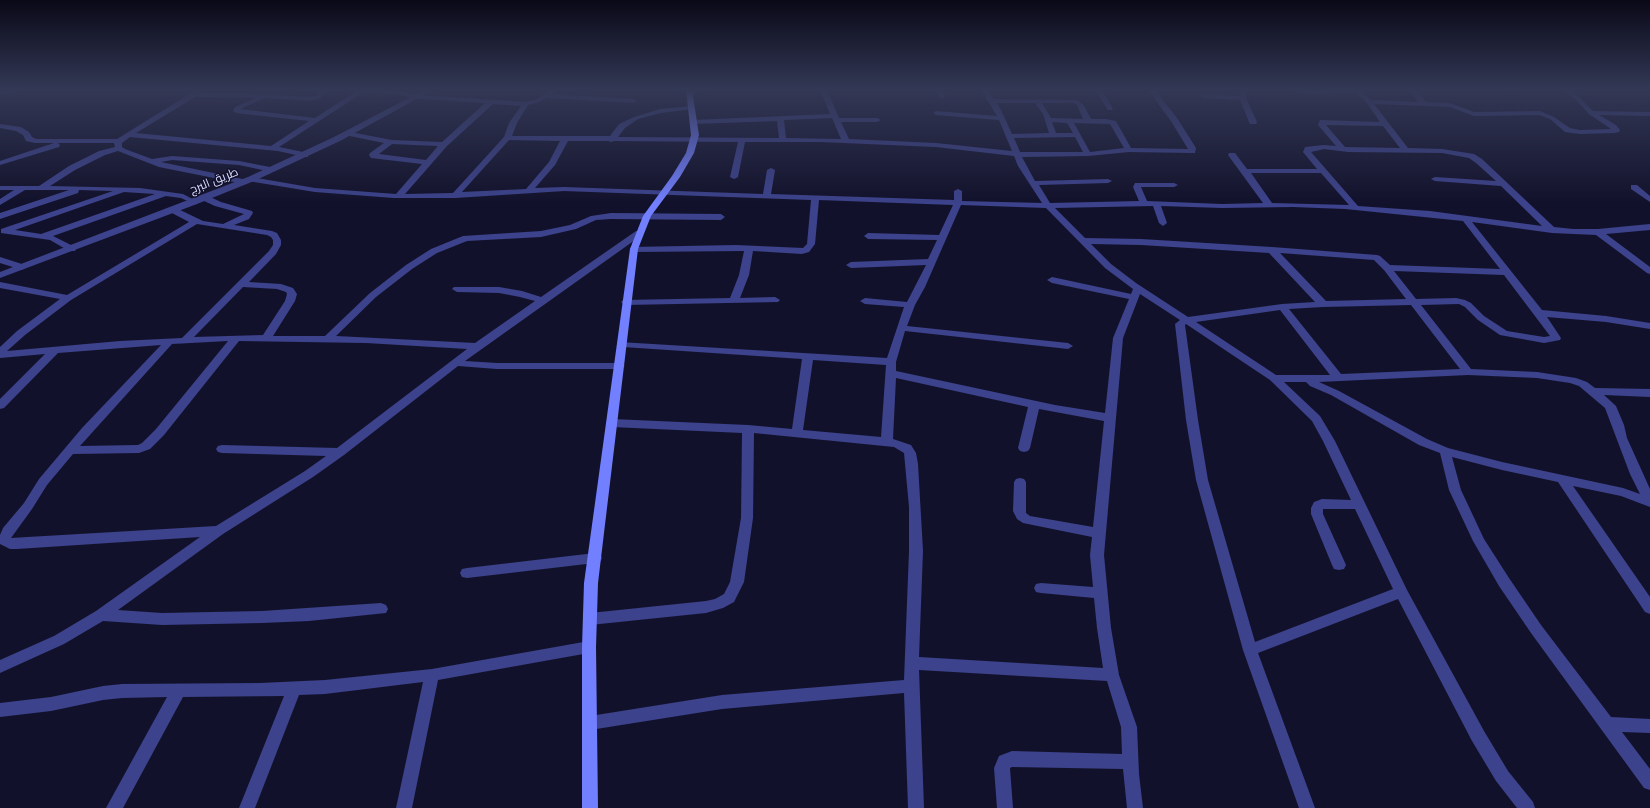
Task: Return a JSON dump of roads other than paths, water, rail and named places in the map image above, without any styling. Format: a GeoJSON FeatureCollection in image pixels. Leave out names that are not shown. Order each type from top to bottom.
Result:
{"type":"FeatureCollection","features":[{"type":"Feature","properties":{"kind":"main road"},"geometry":{"type":"LineString","coordinates":[[590,808],[589,647],[592,583],[623,344],[626,302],[634,249],[646,216],[676,177],[687,158],[695,135],[694,128]]}},
{"type":"Feature","properties":{"kind":"street"},"geometry":{"type":"LineString","coordinates":[[10,128],[18,129],[26,134],[29,139],[33,140],[119,144]]}},
{"type":"Feature","properties":{"kind":"street"},"geometry":{"type":"LineString","coordinates":[[42,188],[78,165],[119,144],[129,135],[141,128]]}},
{"type":"Feature","properties":{"kind":"street"},"geometry":{"type":"LineString","coordinates":[[271,149],[304,128]]}},
{"type":"Feature","properties":{"kind":"street","name":"طريق البرج"},"geometry":{"type":"LineString","coordinates":[[0,275],[205,198],[305,155],[359,128]]}},
{"type":"Feature","properties":{"kind":"street"},"geometry":{"type":"LineString","coordinates":[[398,196],[427,162],[462,128]]}},
{"type":"Feature","properties":{"kind":"street"},"geometry":{"type":"LineString","coordinates":[[455,196],[507,138],[511,128]]}},
{"type":"Feature","properties":{"kind":"street"},"geometry":{"type":"LineString","coordinates":[[611,140],[621,128]]}},
{"type":"Feature","properties":{"kind":"street"},"geometry":{"type":"LineString","coordinates":[[623,128],[624,131],[627,132],[661,140]]}},
{"type":"Feature","properties":{"kind":"street"},"geometry":{"type":"LineString","coordinates":[[781,128],[783,140]]}},
{"type":"Feature","properties":{"kind":"street"},"geometry":{"type":"LineString","coordinates":[[840,128],[846,141]]}},
{"type":"Feature","properties":{"kind":"street"},"geometry":{"type":"LineString","coordinates":[[1005,128],[1016,154],[1048,206],[1136,293],[1187,320],[1274,378],[1306,408],[1322,428],[1401,592],[1490,758],[1527,808]]}},
{"type":"Feature","properties":{"kind":"street"},"geometry":{"type":"LineString","coordinates":[[1051,128],[1053,135]]}},
{"type":"Feature","properties":{"kind":"street"},"geometry":{"type":"LineString","coordinates":[[1073,128],[1088,154]]}},
{"type":"Feature","properties":{"kind":"street"},"geometry":{"type":"LineString","coordinates":[[1114,128],[1129,150]]}},
{"type":"Feature","properties":{"kind":"street"},"geometry":{"type":"LineString","coordinates":[[507,138],[542,137],[611,140],[846,141],[936,145],[1016,154],[1088,154],[1129,150],[1193,150],[1179,128]]}},
{"type":"Feature","properties":{"kind":"street"},"geometry":{"type":"LineString","coordinates":[[1324,128],[1342,149]]}},
{"type":"Feature","properties":{"kind":"street"},"geometry":{"type":"LineString","coordinates":[[1387,128],[1406,150]]}},
{"type":"Feature","properties":{"kind":"street"},"geometry":{"type":"LineString","coordinates":[[1565,128],[1568,130],[1580,132],[1616,130],[1613,128]]}},
{"type":"Feature","properties":{"kind":"street"},"geometry":{"type":"LineString","coordinates":[[348,133],[390,142],[444,144]]}},
{"type":"Feature","properties":{"kind":"street"},"geometry":{"type":"LineString","coordinates":[[129,135],[271,149],[305,155]]}},
{"type":"Feature","properties":{"kind":"street"},"geometry":{"type":"LineString","coordinates":[[1008,136],[1076,135]]}},
{"type":"Feature","properties":{"kind":"street"},"geometry":{"type":"LineString","coordinates":[[528,191],[552,163],[565,139]]}},
{"type":"Feature","properties":{"kind":"street"},"geometry":{"type":"LineString","coordinates":[[734,177],[742,140]]}},
{"type":"Feature","properties":{"kind":"street"},"geometry":{"type":"LineString","coordinates":[[0,163],[66,142]]}},
{"type":"Feature","properties":{"kind":"street"},"geometry":{"type":"LineString","coordinates":[[390,142],[373,155],[427,162]]}},
{"type":"Feature","properties":{"kind":"street"},"geometry":{"type":"LineString","coordinates":[[119,144],[122,152],[185,171],[315,190],[398,196],[455,196],[564,189],[767,195],[958,204],[1048,206],[1144,203],[1222,206],[1269,205],[1355,208],[1465,218],[1573,232],[1598,232],[1650,227]]}},
{"type":"Feature","properties":{"kind":"street"},"geometry":{"type":"LineString","coordinates":[[1355,208],[1307,152],[1308,149],[1324,147],[1342,149],[1406,150],[1451,152],[1471,156],[1479,161],[1552,230]]}},
{"type":"Feature","properties":{"kind":"street"},"geometry":{"type":"LineString","coordinates":[[1232,155],[1269,205]]}},
{"type":"Feature","properties":{"kind":"street"},"geometry":{"type":"LineString","coordinates":[[150,161],[162,158],[172,158],[239,163],[272,170]]}},
{"type":"Feature","properties":{"kind":"street"},"geometry":{"type":"LineString","coordinates":[[767,195],[771,170]]}},
{"type":"Feature","properties":{"kind":"street"},"geometry":{"type":"LineString","coordinates":[[1245,171],[1324,171]]}},
{"type":"Feature","properties":{"kind":"street"},"geometry":{"type":"LineString","coordinates":[[1435,179],[1503,184]]}},
{"type":"Feature","properties":{"kind":"street"},"geometry":{"type":"LineString","coordinates":[[1034,183],[1108,181]]}},
{"type":"Feature","properties":{"kind":"street"},"geometry":{"type":"LineString","coordinates":[[1144,203],[1137,187],[1138,185],[1174,185]]}},
{"type":"Feature","properties":{"kind":"street"},"geometry":{"type":"LineString","coordinates":[[1634,187],[1650,200]]}},
{"type":"Feature","properties":{"kind":"street"},"geometry":{"type":"LineString","coordinates":[[0,188],[126,189],[183,196],[194,202]]}},
{"type":"Feature","properties":{"kind":"street"},"geometry":{"type":"LineString","coordinates":[[0,203],[24,188]]}},
{"type":"Feature","properties":{"kind":"street"},"geometry":{"type":"LineString","coordinates":[[0,216],[83,188]]}},
{"type":"Feature","properties":{"kind":"street"},"geometry":{"type":"LineString","coordinates":[[2,231],[126,189]]}},
{"type":"Feature","properties":{"kind":"street"},"geometry":{"type":"LineString","coordinates":[[887,442],[891,368],[902,328],[910,305],[920,287],[958,204],[958,191]]}},
{"type":"Feature","properties":{"kind":"street"},"geometry":{"type":"LineString","coordinates":[[43,236],[167,193]]}},
{"type":"Feature","properties":{"kind":"street"},"geometry":{"type":"LineString","coordinates":[[634,249],[806,250],[811,244],[815,197]]}},
{"type":"Feature","properties":{"kind":"street"},"geometry":{"type":"LineString","coordinates":[[205,198],[218,204],[249,213],[246,216],[224,226]]}},
{"type":"Feature","properties":{"kind":"street"},"geometry":{"type":"LineString","coordinates":[[1156,203],[1163,223]]}},
{"type":"Feature","properties":{"kind":"street"},"geometry":{"type":"LineString","coordinates":[[173,210],[196,221],[269,233],[277,240],[277,245],[273,252],[185,340]]}},
{"type":"Feature","properties":{"kind":"street"},"geometry":{"type":"LineString","coordinates":[[327,340],[373,295],[409,267],[434,251],[457,241],[470,238],[555,232],[573,227],[596,217],[618,215],[721,217]]}},
{"type":"Feature","properties":{"kind":"street"},"geometry":{"type":"LineString","coordinates":[[1307,808],[1250,650],[1200,468],[1179,326],[1181,322],[1187,320],[1282,307],[1323,304],[1462,302],[1481,318],[1504,333],[1544,340],[1556,338],[1508,272],[1465,218]]}},
{"type":"Feature","properties":{"kind":"street"},"geometry":{"type":"LineString","coordinates":[[0,352],[21,333],[68,298],[196,221]]}},
{"type":"Feature","properties":{"kind":"street"},"geometry":{"type":"LineString","coordinates":[[2,231],[43,236],[58,240],[72,249]]}},
{"type":"Feature","properties":{"kind":"street"},"geometry":{"type":"LineString","coordinates":[[1598,232],[1650,271]]}},
{"type":"Feature","properties":{"kind":"street"},"geometry":{"type":"LineString","coordinates":[[0,667],[59,640],[101,615],[218,531],[309,474],[340,452],[477,346],[639,233]]}},
{"type":"Feature","properties":{"kind":"street"},"geometry":{"type":"LineString","coordinates":[[868,236],[942,238]]}},
{"type":"Feature","properties":{"kind":"street"},"geometry":{"type":"LineString","coordinates":[[1084,241],[1141,242],[1374,257],[1379,259],[1387,268],[1468,372]]}},
{"type":"Feature","properties":{"kind":"street"},"geometry":{"type":"LineString","coordinates":[[734,300],[744,275],[749,249]]}},
{"type":"Feature","properties":{"kind":"street"},"geometry":{"type":"LineString","coordinates":[[1272,250],[1323,304]]}},
{"type":"Feature","properties":{"kind":"street"},"geometry":{"type":"LineString","coordinates":[[0,260],[22,267]]}},
{"type":"Feature","properties":{"kind":"street"},"geometry":{"type":"LineString","coordinates":[[851,266],[931,262]]}},
{"type":"Feature","properties":{"kind":"street"},"geometry":{"type":"LineString","coordinates":[[1387,268],[1508,272]]}},
{"type":"Feature","properties":{"kind":"street"},"geometry":{"type":"LineString","coordinates":[[1052,280],[1136,293]]}},
{"type":"Feature","properties":{"kind":"street"},"geometry":{"type":"LineString","coordinates":[[241,284],[278,286],[290,290],[292,294],[290,301],[266,339]]}},
{"type":"Feature","properties":{"kind":"street"},"geometry":{"type":"LineString","coordinates":[[0,285],[68,298]]}},
{"type":"Feature","properties":{"kind":"street"},"geometry":{"type":"LineString","coordinates":[[457,289],[499,290],[522,294],[543,301]]}},
{"type":"Feature","properties":{"kind":"street"},"geometry":{"type":"LineString","coordinates":[[1135,808],[1129,727],[1112,675],[1104,628],[1097,555],[1118,338],[1136,293]]}},
{"type":"Feature","properties":{"kind":"street"},"geometry":{"type":"LineString","coordinates":[[626,302],[775,300]]}},
{"type":"Feature","properties":{"kind":"street"},"geometry":{"type":"LineString","coordinates":[[865,301],[910,305]]}},
{"type":"Feature","properties":{"kind":"street"},"geometry":{"type":"LineString","coordinates":[[1282,307],[1338,378]]}},
{"type":"Feature","properties":{"kind":"street"},"geometry":{"type":"LineString","coordinates":[[1539,313],[1606,319],[1650,326]]}},
{"type":"Feature","properties":{"kind":"street"},"geometry":{"type":"LineString","coordinates":[[902,328],[1068,346]]}},
{"type":"Feature","properties":{"kind":"street"},"geometry":{"type":"LineString","coordinates":[[0,355],[120,344],[236,338],[477,346]]}},
{"type":"Feature","properties":{"kind":"street"},"geometry":{"type":"LineString","coordinates":[[70,450],[139,449],[146,446],[160,432],[236,338]]}},
{"type":"Feature","properties":{"kind":"street"},"geometry":{"type":"LineString","coordinates":[[170,341],[70,450],[43,482],[28,506],[4,538],[6,542],[17,544],[218,531]]}},
{"type":"Feature","properties":{"kind":"street"},"geometry":{"type":"LineString","coordinates":[[623,344],[808,357],[891,368],[1034,405],[1110,418]]}},
{"type":"Feature","properties":{"kind":"street"},"geometry":{"type":"LineString","coordinates":[[0,405],[54,351]]}},
{"type":"Feature","properties":{"kind":"street"},"geometry":{"type":"LineString","coordinates":[[797,433],[808,357]]}},
{"type":"Feature","properties":{"kind":"street"},"geometry":{"type":"LineString","coordinates":[[454,363],[559,367],[620,366]]}},
{"type":"Feature","properties":{"kind":"street"},"geometry":{"type":"LineString","coordinates":[[1274,378],[1309,379],[1468,372],[1536,375],[1583,384],[1610,406],[1634,468],[1650,501]]}},
{"type":"Feature","properties":{"kind":"street"},"geometry":{"type":"LineString","coordinates":[[1309,379],[1314,384],[1335,393],[1424,442],[1445,451],[1502,466],[1624,492],[1650,501]]}},
{"type":"Feature","properties":{"kind":"street"},"geometry":{"type":"LineString","coordinates":[[1593,391],[1650,393]]}},
{"type":"Feature","properties":{"kind":"street"},"geometry":{"type":"LineString","coordinates":[[1024,448],[1034,405]]}},
{"type":"Feature","properties":{"kind":"street"},"geometry":{"type":"LineString","coordinates":[[612,423],[748,429],[797,433],[896,443],[907,448],[910,453],[912,464],[915,507],[916,551],[911,686],[916,808]]}},
{"type":"Feature","properties":{"kind":"street"},"geometry":{"type":"LineString","coordinates":[[590,619],[706,607],[718,604],[729,598],[737,582],[748,518],[748,429]]}},
{"type":"Feature","properties":{"kind":"street"},"geometry":{"type":"LineString","coordinates":[[222,449],[340,452]]}},
{"type":"Feature","properties":{"kind":"street"},"geometry":{"type":"LineString","coordinates":[[1445,451],[1455,490],[1480,541],[1504,582],[1536,629],[1650,782]]}},
{"type":"Feature","properties":{"kind":"street"},"geometry":{"type":"LineString","coordinates":[[1562,479],[1650,608]]}},
{"type":"Feature","properties":{"kind":"street"},"geometry":{"type":"LineString","coordinates":[[1020,482],[1019,511],[1021,516],[1027,520],[1067,528],[1100,532]]}},
{"type":"Feature","properties":{"kind":"street"},"geometry":{"type":"LineString","coordinates":[[1340,565],[1317,514],[1317,508],[1318,505],[1322,504],[1359,505]]}},
{"type":"Feature","properties":{"kind":"street"},"geometry":{"type":"LineString","coordinates":[[467,573],[595,558]]}},
{"type":"Feature","properties":{"kind":"street"},"geometry":{"type":"LineString","coordinates":[[1041,588],[1100,593]]}},
{"type":"Feature","properties":{"kind":"street"},"geometry":{"type":"LineString","coordinates":[[1250,650],[1401,592]]}},
{"type":"Feature","properties":{"kind":"street"},"geometry":{"type":"LineString","coordinates":[[101,615],[162,619],[262,617],[381,609]]}},
{"type":"Feature","properties":{"kind":"street"},"geometry":{"type":"LineString","coordinates":[[0,710],[51,704],[79,697],[122,691],[260,690],[325,687],[432,674],[589,647]]}},
{"type":"Feature","properties":{"kind":"street"},"geometry":{"type":"LineString","coordinates":[[912,663],[1112,675]]}},
{"type":"Feature","properties":{"kind":"street"},"geometry":{"type":"LineString","coordinates":[[404,808],[432,674]]}},
{"type":"Feature","properties":{"kind":"street"},"geometry":{"type":"LineString","coordinates":[[590,723],[722,702],[911,686]]}},
{"type":"Feature","properties":{"kind":"street"},"geometry":{"type":"LineString","coordinates":[[247,808],[294,689]]}},
{"type":"Feature","properties":{"kind":"street"},"geometry":{"type":"LineString","coordinates":[[114,808],[179,690]]}},
{"type":"Feature","properties":{"kind":"street"},"geometry":{"type":"LineString","coordinates":[[1607,724],[1650,726]]}},
{"type":"Feature","properties":{"kind":"street"},"geometry":{"type":"LineString","coordinates":[[1005,808],[1002,768],[1005,761],[1012,759],[1131,762]]}}]}
